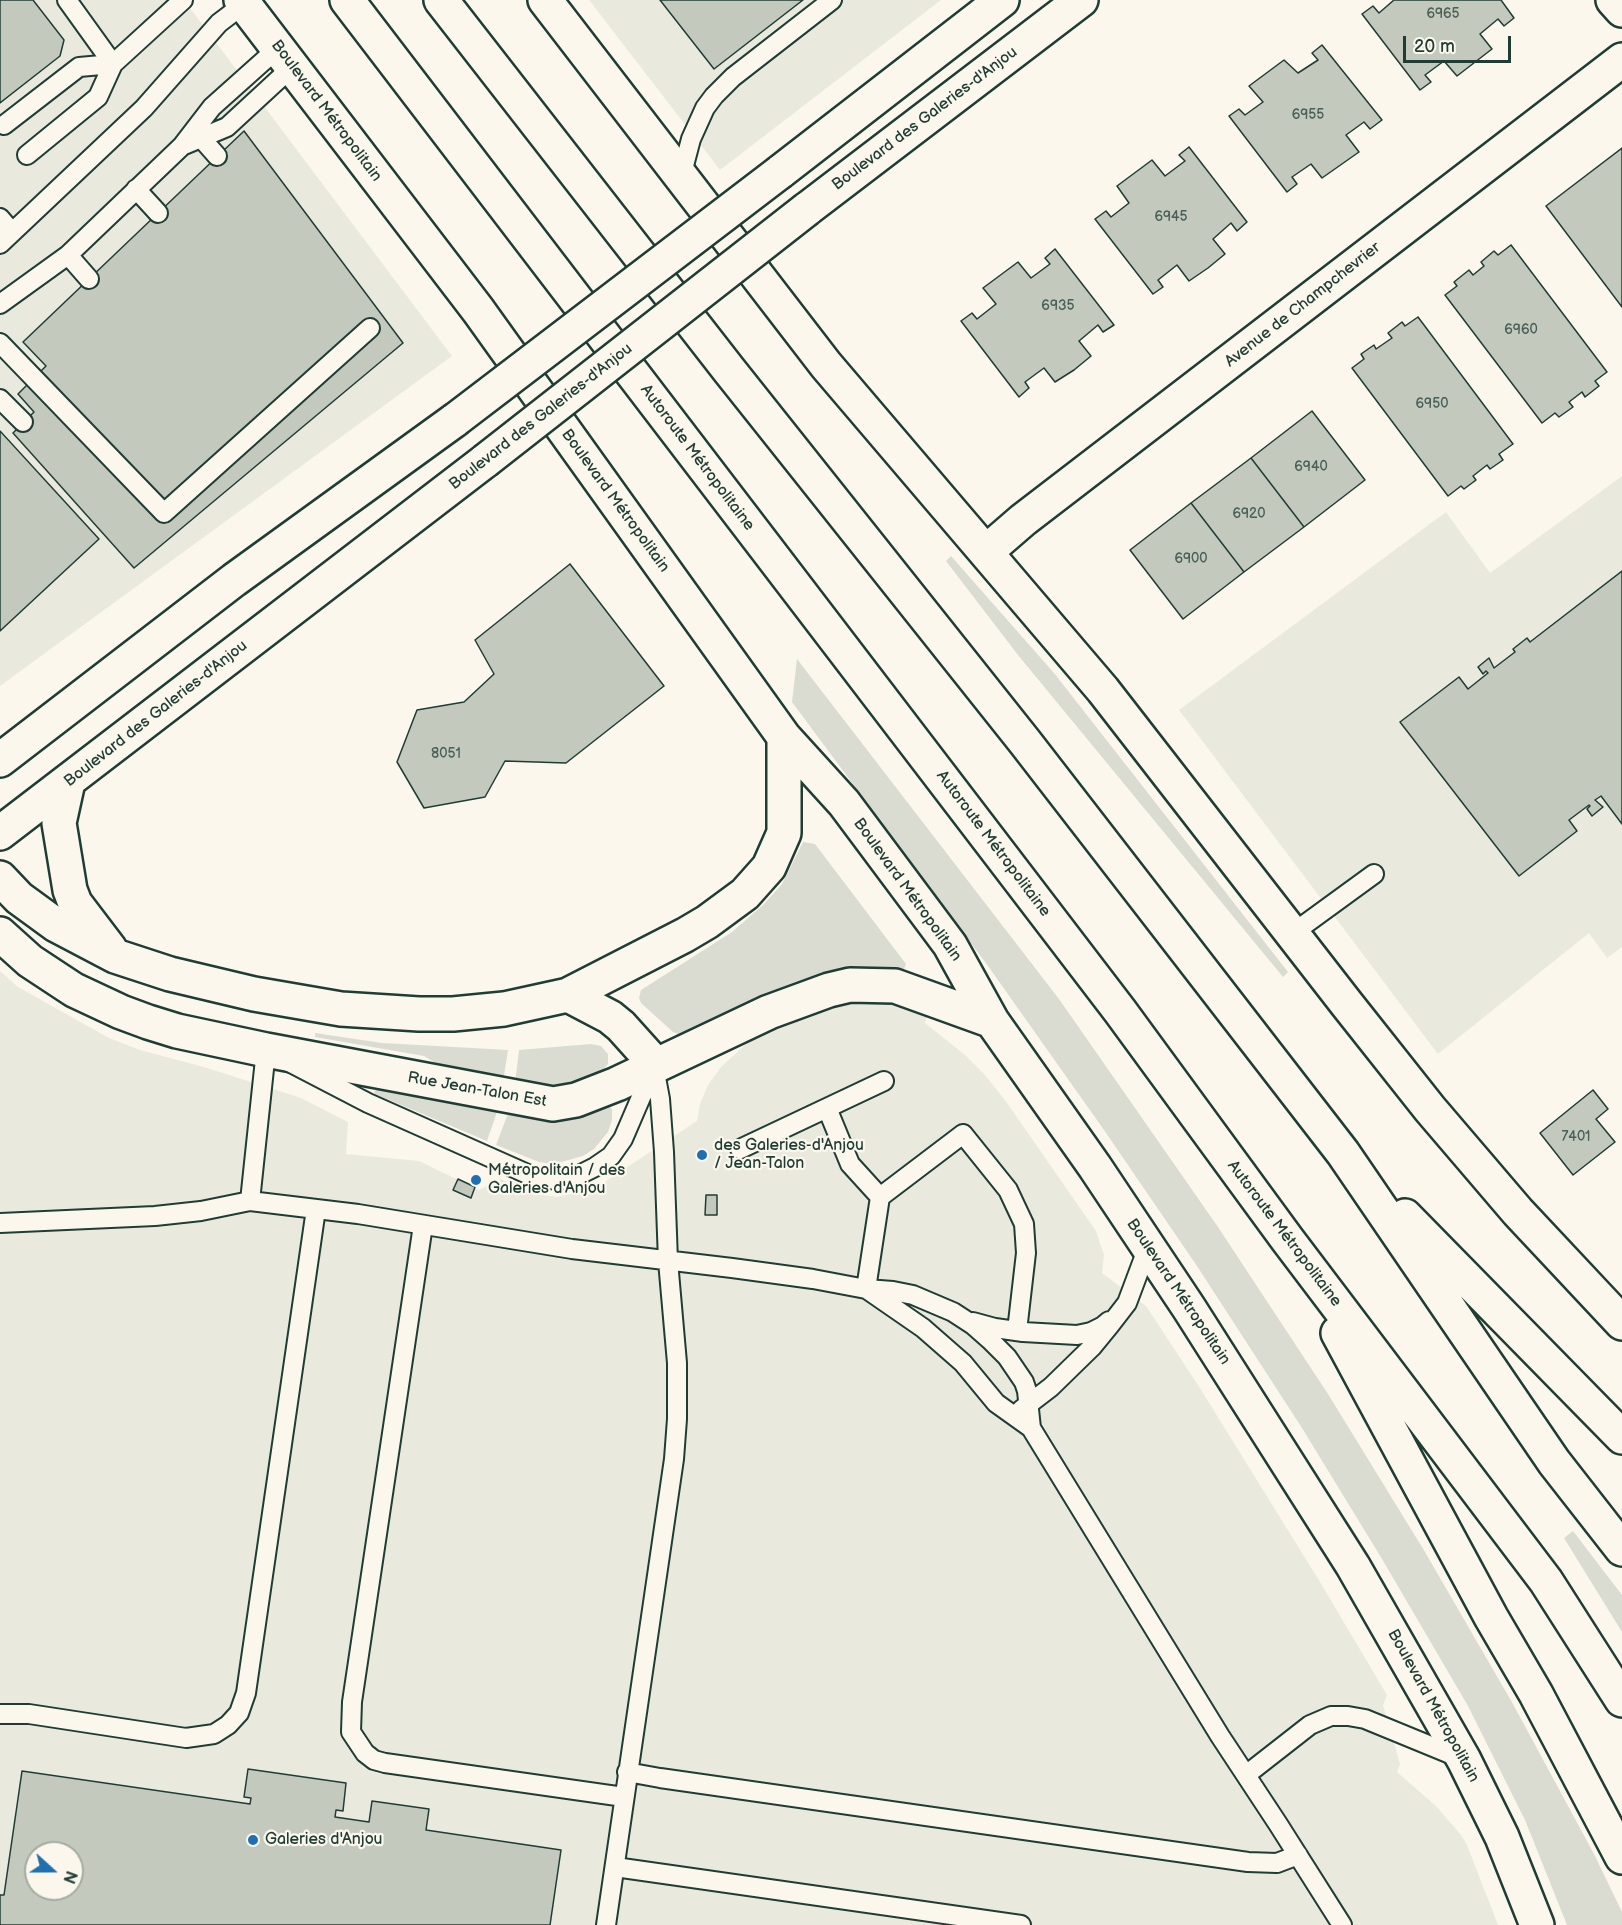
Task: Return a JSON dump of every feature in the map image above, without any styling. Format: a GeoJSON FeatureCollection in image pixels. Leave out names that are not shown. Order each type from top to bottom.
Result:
{"type":"FeatureCollection","features":[{"type":"Feature","properties":{"kind":"main road","name":"Autoroute Métropolitaine"},"geometry":{"type":"LineString","coordinates":[[347,0],[1120,1011],[1287,1239],[1546,1581],[1622,1700]]}},
{"type":"Feature","properties":{"kind":"main road"},"geometry":{"type":"LineString","coordinates":[[441,0],[729,370],[1032,751],[1343,1153],[1554,1462],[1622,1549]]}},
{"type":"Feature","properties":{"kind":"main road"},"geometry":{"type":"LineString","coordinates":[[545,0],[826,365],[1103,690],[1430,1109],[1518,1212],[1622,1323]]}},
{"type":"Feature","properties":{"kind":"main road"},"geometry":{"type":"LineString","coordinates":[[0,760],[234,580],[455,420],[1002,0]]}},
{"type":"Feature","properties":{"kind":"main road","name":"Boulevard des Galeries-d'Anjou"},"geometry":{"type":"LineString","coordinates":[[0,833],[485,461],[807,209],[1082,0]]}},
{"type":"Feature","properties":{"kind":"main road"},"geometry":{"type":"LineString","coordinates":[[1613,0],[1622,10]]}},
{"type":"Feature","properties":{"kind":"main road","name":"Boulevard Métropolitain"},"geometry":{"type":"LineString","coordinates":[[243,2],[485,320],[784,737],[844,803],[950,945],[992,1021],[1095,1167],[1241,1387],[1342,1548],[1464,1760],[1502,1837],[1537,1925]]}},
{"type":"Feature","properties":{"kind":"main road","name":"Avenue de Champchevrier"},"geometry":{"type":"LineString","coordinates":[[986,552],[1023,520],[1622,60]]}},
{"type":"Feature","properties":{"kind":"main road"},"geometry":{"type":"LineString","coordinates":[[0,878],[19,898],[56,925],[115,956],[170,974],[254,994],[341,1009],[419,1014],[504,1009],[568,995],[699,927],[726,909],[759,880],[769,867],[784,833],[784,737]]}},
{"type":"Feature","properties":{"kind":"main road"},"geometry":{"type":"LineString","coordinates":[[68,782],[59,823],[70,890],[75,903],[115,956]]}},
{"type":"Feature","properties":{"kind":"main road","name":"Rue Jean-Talon Est"},"geometry":{"type":"LineString","coordinates":[[0,934],[30,961],[74,990],[121,1012],[177,1031],[553,1104],[576,1100],[654,1067],[769,1012],[820,993],[850,986],[895,986],[992,1021]]}},
{"type":"Feature","properties":{"kind":"main road"},"geometry":{"type":"LineString","coordinates":[[568,995],[610,1017],[621,1026],[648,1056],[654,1067]]}},
{"type":"Feature","properties":{"kind":"main road"},"geometry":{"type":"LineString","coordinates":[[1343,1153],[1622,1437]]}},
{"type":"Feature","properties":{"kind":"main road"},"geometry":{"type":"LineString","coordinates":[[1287,1239],[1491,1617],[1536,1694],[1622,1857]]}},
{"type":"Feature","properties":{"kind":"lane"},"geometry":{"type":"LineString","coordinates":[[67,0],[113,64]]}},
{"type":"Feature","properties":{"kind":"lane"},"geometry":{"type":"LineString","coordinates":[[27,156],[98,97],[113,64],[183,0]]}},
{"type":"Feature","properties":{"kind":"lane"},"geometry":{"type":"LineString","coordinates":[[681,177],[691,139],[705,108],[714,96],[733,77],[832,0]]}},
{"type":"Feature","properties":{"kind":"lane"},"geometry":{"type":"LineString","coordinates":[[0,218],[6,238],[144,108],[219,23],[243,2]]}},
{"type":"Feature","properties":{"kind":"lane"},"geometry":{"type":"LineString","coordinates":[[0,304],[68,255],[136,189],[198,134],[212,107],[285,57]]}},
{"type":"Feature","properties":{"kind":"lane"},"geometry":{"type":"LineString","coordinates":[[198,134],[227,127],[285,57]]}},
{"type":"Feature","properties":{"kind":"lane"},"geometry":{"type":"LineString","coordinates":[[4,125],[79,67],[113,64]]}},
{"type":"Feature","properties":{"kind":"lane"},"geometry":{"type":"LineString","coordinates":[[198,134],[217,156]]}},
{"type":"Feature","properties":{"kind":"lane"},"geometry":{"type":"LineString","coordinates":[[136,189],[158,213]]}},
{"type":"Feature","properties":{"kind":"lane"},"geometry":{"type":"LineString","coordinates":[[68,255],[89,279]]}},
{"type":"Feature","properties":{"kind":"lane"},"geometry":{"type":"LineString","coordinates":[[0,343],[164,513],[370,328]]}},
{"type":"Feature","properties":{"kind":"lane"},"geometry":{"type":"LineString","coordinates":[[0,399],[23,422]]}},
{"type":"Feature","properties":{"kind":"lane"},"geometry":{"type":"LineString","coordinates":[[1293,933],[1374,874]]}},
{"type":"Feature","properties":{"kind":"lane"},"geometry":{"type":"LineString","coordinates":[[250,1201],[266,1050],[368,1103],[532,1176],[561,1180],[577,1176],[611,1156],[623,1139],[654,1067]]}},
{"type":"Feature","properties":{"kind":"lane"},"geometry":{"type":"LineString","coordinates":[[606,1925],[674,1459],[677,1419],[677,1363],[668,1262],[664,1152],[660,1100],[654,1067]]}},
{"type":"Feature","properties":{"kind":"lane"},"geometry":{"type":"LineString","coordinates":[[740,1149],[884,1081]]}},
{"type":"Feature","properties":{"kind":"lane"},"geometry":{"type":"LineString","coordinates":[[827,1108],[850,1164],[880,1197]]}},
{"type":"Feature","properties":{"kind":"lane"},"geometry":{"type":"LineString","coordinates":[[866,1289],[880,1197],[963,1134],[1008,1190],[1024,1224],[1026,1253],[1017,1331]]}},
{"type":"Feature","properties":{"kind":"lane"},"geometry":{"type":"LineString","coordinates":[[0,1223],[155,1216],[201,1211],[250,1201],[316,1209],[572,1249],[803,1277],[866,1289],[893,1291],[913,1295],[953,1312],[990,1340],[1020,1374],[1028,1391],[1030,1428]]}},
{"type":"Feature","properties":{"kind":"lane"},"geometry":{"type":"LineString","coordinates":[[0,1714],[29,1714],[186,1738],[214,1734],[228,1725],[239,1713],[246,1693],[316,1209]]}},
{"type":"Feature","properties":{"kind":"lane"},"geometry":{"type":"LineString","coordinates":[[423,1225],[352,1702],[351,1732],[365,1753],[374,1760],[385,1763],[624,1797]]}},
{"type":"Feature","properties":{"kind":"lane"},"geometry":{"type":"LineString","coordinates":[[1012,1416],[1052,1387],[1092,1347],[1127,1303],[1148,1247]]}},
{"type":"Feature","properties":{"kind":"lane"},"geometry":{"type":"LineString","coordinates":[[866,1289],[923,1328],[963,1363],[996,1403],[1030,1428],[1220,1736],[1342,1925]]}},
{"type":"Feature","properties":{"kind":"lane"},"geometry":{"type":"LineString","coordinates":[[962,1318],[995,1328],[1053,1335],[1077,1335],[1103,1326],[1127,1303]]}},
{"type":"Feature","properties":{"kind":"lane"},"geometry":{"type":"LineString","coordinates":[[1246,1775],[1310,1725],[1331,1716],[1365,1719],[1464,1760]]}},
{"type":"Feature","properties":{"kind":"lane"},"geometry":{"type":"LineString","coordinates":[[627,1772],[1248,1863],[1277,1863],[1298,1855]]}},
{"type":"Feature","properties":{"kind":"lane"},"geometry":{"type":"LineString","coordinates":[[615,1867],[1022,1925]]}},
{"type":"Feature","properties":{"kind":"shaded area"},"geometry":{"type":"Polygon","coordinates":[[[0,0],[184,0],[452,356],[0,686],[0,0]]]}},
{"type":"Feature","properties":{"kind":"shaded area"},"geometry":{"type":"Polygon","coordinates":[[[589,0],[941,0],[720,170],[589,0]]]}},
{"type":"Feature","properties":{"kind":"shaded area"},"geometry":{"type":"Polygon","coordinates":[[[1622,476],[1622,947],[1607,958],[1589,933],[1438,1054],[1179,710],[1446,512],[1490,573],[1622,476]]]}},
{"type":"Feature","properties":{"kind":"shaded area"},"geometry":{"type":"Polygon","coordinates":[[[951,556],[1054,673],[1288,972],[1283,977],[1018,655],[946,561],[951,556]]]}},
{"type":"Feature","properties":{"kind":"shaded area"},"geometry":{"type":"Polygon","coordinates":[[[797,659],[1059,999],[1218,1227],[1328,1394],[1425,1552],[1513,1704],[1594,1854],[1622,1912],[1622,1925],[1567,1925],[1525,1820],[1468,1706],[1382,1559],[1302,1428],[1197,1266],[1104,1130],[988,966],[792,702],[797,659]]]}},
{"type":"Feature","properties":{"kind":"shaded area"},"geometry":{"type":"Polygon","coordinates":[[[803,842],[815,844],[906,964],[904,969],[862,967],[839,971],[812,980],[683,1036],[673,1032],[641,1003],[639,998],[641,990],[732,932],[763,905],[782,884],[803,842]]]}},
{"type":"Feature","properties":{"kind":"shaded area"},"geometry":{"type":"Polygon","coordinates":[[[0,971],[18,987],[109,1038],[140,1050],[207,1068],[301,1098],[348,1122],[346,1154],[419,1161],[479,1190],[501,1179],[536,1194],[557,1197],[580,1192],[603,1183],[697,1121],[700,1104],[708,1085],[721,1067],[757,1034],[802,1012],[851,1001],[893,1005],[927,1016],[925,1023],[965,1055],[1005,1100],[1096,1231],[1104,1255],[1102,1273],[1146,1306],[1198,1385],[1387,1695],[1383,1705],[1400,1764],[1397,1772],[1436,1806],[1461,1835],[1498,1925],[0,1925],[0,971]]]}},
{"type":"Feature","properties":{"kind":"shaded area"},"geometry":{"type":"Polygon","coordinates":[[[315,1033],[382,1043],[508,1050],[503,1082],[452,1073],[424,1056],[315,1037],[315,1033]]]}},
{"type":"Feature","properties":{"kind":"shaded area"},"geometry":{"type":"Polygon","coordinates":[[[591,1044],[601,1046],[608,1054],[608,1064],[601,1072],[563,1089],[515,1084],[519,1050],[591,1044]]]}},
{"type":"Feature","properties":{"kind":"shaded area"},"geometry":{"type":"Polygon","coordinates":[[[377,1089],[498,1109],[487,1141],[375,1094],[377,1089]]]}},
{"type":"Feature","properties":{"kind":"shaded area"},"geometry":{"type":"Polygon","coordinates":[[[605,1104],[612,1109],[612,1120],[608,1132],[594,1149],[583,1156],[554,1164],[539,1162],[496,1145],[509,1111],[605,1104]]]}},
{"type":"Feature","properties":{"kind":"shaded area"},"geometry":{"type":"Polygon","coordinates":[[[1573,1531],[1622,1595],[1622,1632],[1564,1538],[1573,1531]]]}},
{"type":"Feature","properties":{"kind":"building"},"geometry":{"type":"Polygon","coordinates":[[[0,0],[33,0],[64,40],[60,56],[0,103],[0,0]]]}},
{"type":"Feature","properties":{"kind":"building"},"geometry":{"type":"Polygon","coordinates":[[[660,0],[803,0],[714,69],[660,0]]]}},
{"type":"Feature","properties":{"kind":"building"},"geometry":{"type":"Polygon","coordinates":[[[1394,0],[1501,0],[1514,18],[1504,26],[1498,19],[1480,34],[1492,49],[1457,76],[1444,61],[1425,75],[1431,82],[1420,90],[1362,14],[1373,6],[1379,13],[1394,0]]]}},
{"type":"Feature","properties":{"kind":"building"},"geometry":{"type":"Polygon","coordinates":[[[1322,45],[1382,120],[1370,129],[1364,122],[1346,135],[1359,152],[1322,178],[1311,164],[1292,177],[1297,184],[1287,192],[1229,116],[1239,109],[1245,115],[1263,102],[1249,86],[1284,60],[1298,73],[1318,60],[1312,53],[1322,45]]]}},
{"type":"Feature","properties":{"kind":"building"},"geometry":{"type":"Polygon","coordinates":[[[244,131],[403,343],[134,568],[13,433],[34,412],[18,394],[46,366],[23,342],[244,131]]]}},
{"type":"Feature","properties":{"kind":"building"},"geometry":{"type":"Polygon","coordinates":[[[1189,147],[1247,222],[1237,231],[1231,223],[1213,239],[1225,254],[1208,268],[1189,281],[1177,265],[1158,280],[1163,287],[1153,294],[1095,219],[1106,211],[1111,217],[1129,203],[1117,186],[1152,160],[1165,176],[1185,161],[1179,155],[1189,147]]]}},
{"type":"Feature","properties":{"kind":"building"},"geometry":{"type":"Polygon","coordinates":[[[1622,148],[1622,307],[1546,206],[1622,148]]]}},
{"type":"Feature","properties":{"kind":"building"},"geometry":{"type":"Polygon","coordinates":[[[1511,245],[1607,372],[1595,381],[1599,386],[1585,397],[1582,392],[1569,402],[1573,407],[1559,417],[1555,413],[1542,423],[1445,295],[1457,286],[1454,282],[1469,270],[1473,275],[1484,266],[1481,262],[1494,251],[1498,255],[1511,245]]]}},
{"type":"Feature","properties":{"kind":"building"},"geometry":{"type":"Polygon","coordinates":[[[1055,249],[1114,325],[1103,332],[1098,325],[1079,341],[1091,356],[1074,370],[1055,382],[1044,368],[1025,382],[1029,388],[1019,397],[961,321],[972,313],[977,319],[996,304],[983,288],[1018,262],[1031,278],[1050,264],[1045,258],[1055,249]]]}},
{"type":"Feature","properties":{"kind":"building"},"geometry":{"type":"Polygon","coordinates":[[[1418,317],[1513,444],[1499,454],[1503,460],[1490,469],[1487,465],[1473,476],[1476,480],[1464,489],[1461,486],[1448,496],[1352,368],[1364,359],[1361,354],[1374,345],[1376,349],[1392,338],[1388,333],[1402,322],[1405,326],[1418,317]]]}},
{"type":"Feature","properties":{"kind":"building"},"geometry":{"type":"Polygon","coordinates":[[[1312,411],[1365,480],[1304,527],[1251,458],[1312,411]]]}},
{"type":"Feature","properties":{"kind":"building"},"geometry":{"type":"Polygon","coordinates":[[[0,431],[99,539],[0,631],[0,431]]]}},
{"type":"Feature","properties":{"kind":"building"},"geometry":{"type":"Polygon","coordinates":[[[1251,458],[1304,527],[1244,572],[1191,503],[1251,458]]]}},
{"type":"Feature","properties":{"kind":"building"},"geometry":{"type":"Polygon","coordinates":[[[1191,503],[1244,572],[1183,619],[1130,550],[1191,503]]]}},
{"type":"Feature","properties":{"kind":"building"},"geometry":{"type":"Polygon","coordinates":[[[570,564],[664,686],[566,763],[505,761],[485,797],[424,808],[397,762],[417,710],[464,702],[494,674],[475,640],[570,564]]]}},
{"type":"Feature","properties":{"kind":"building"},"geometry":{"type":"Polygon","coordinates":[[[1622,571],[1622,824],[1601,796],[1595,800],[1603,807],[1592,816],[1587,809],[1589,805],[1569,820],[1577,831],[1519,876],[1400,722],[1459,677],[1468,689],[1488,673],[1486,671],[1483,674],[1478,667],[1489,658],[1494,668],[1515,652],[1513,649],[1527,638],[1530,642],[1622,571]]]}},
{"type":"Feature","properties":{"kind":"building"},"geometry":{"type":"Polygon","coordinates":[[[1593,1090],[1608,1109],[1596,1119],[1615,1142],[1573,1175],[1540,1133],[1593,1090]]]}},
{"type":"Feature","properties":{"kind":"building"},"geometry":{"type":"Polygon","coordinates":[[[458,1179],[475,1187],[471,1198],[453,1190],[458,1179]]]}},
{"type":"Feature","properties":{"kind":"building"},"geometry":{"type":"Polygon","coordinates":[[[706,1195],[717,1195],[717,1215],[705,1215],[706,1195]]]}},
{"type":"Feature","properties":{"kind":"building","name":"Galeries d'Anjou"},"geometry":{"type":"Polygon","coordinates":[[[248,1769],[346,1783],[343,1811],[336,1810],[335,1817],[369,1822],[372,1801],[429,1809],[426,1830],[561,1850],[550,1925],[0,1925],[0,1895],[4,1895],[22,1771],[250,1804],[251,1798],[244,1797],[248,1769]]]}},
{"type":"Feature","properties":{"kind":"place","name":"des Galeries-d'Anjou / Jean-Talon"},"geometry":{"type":"Point","coordinates":[702,1155]}},
{"type":"Feature","properties":{"kind":"place","name":"Métropolitain / des Galeries d'Anjou"},"geometry":{"type":"Point","coordinates":[476,1180]}},
{"type":"Feature","properties":{"kind":"place","name":"Galeries d'Anjou"},"geometry":{"type":"Point","coordinates":[253,1840]}}]}
